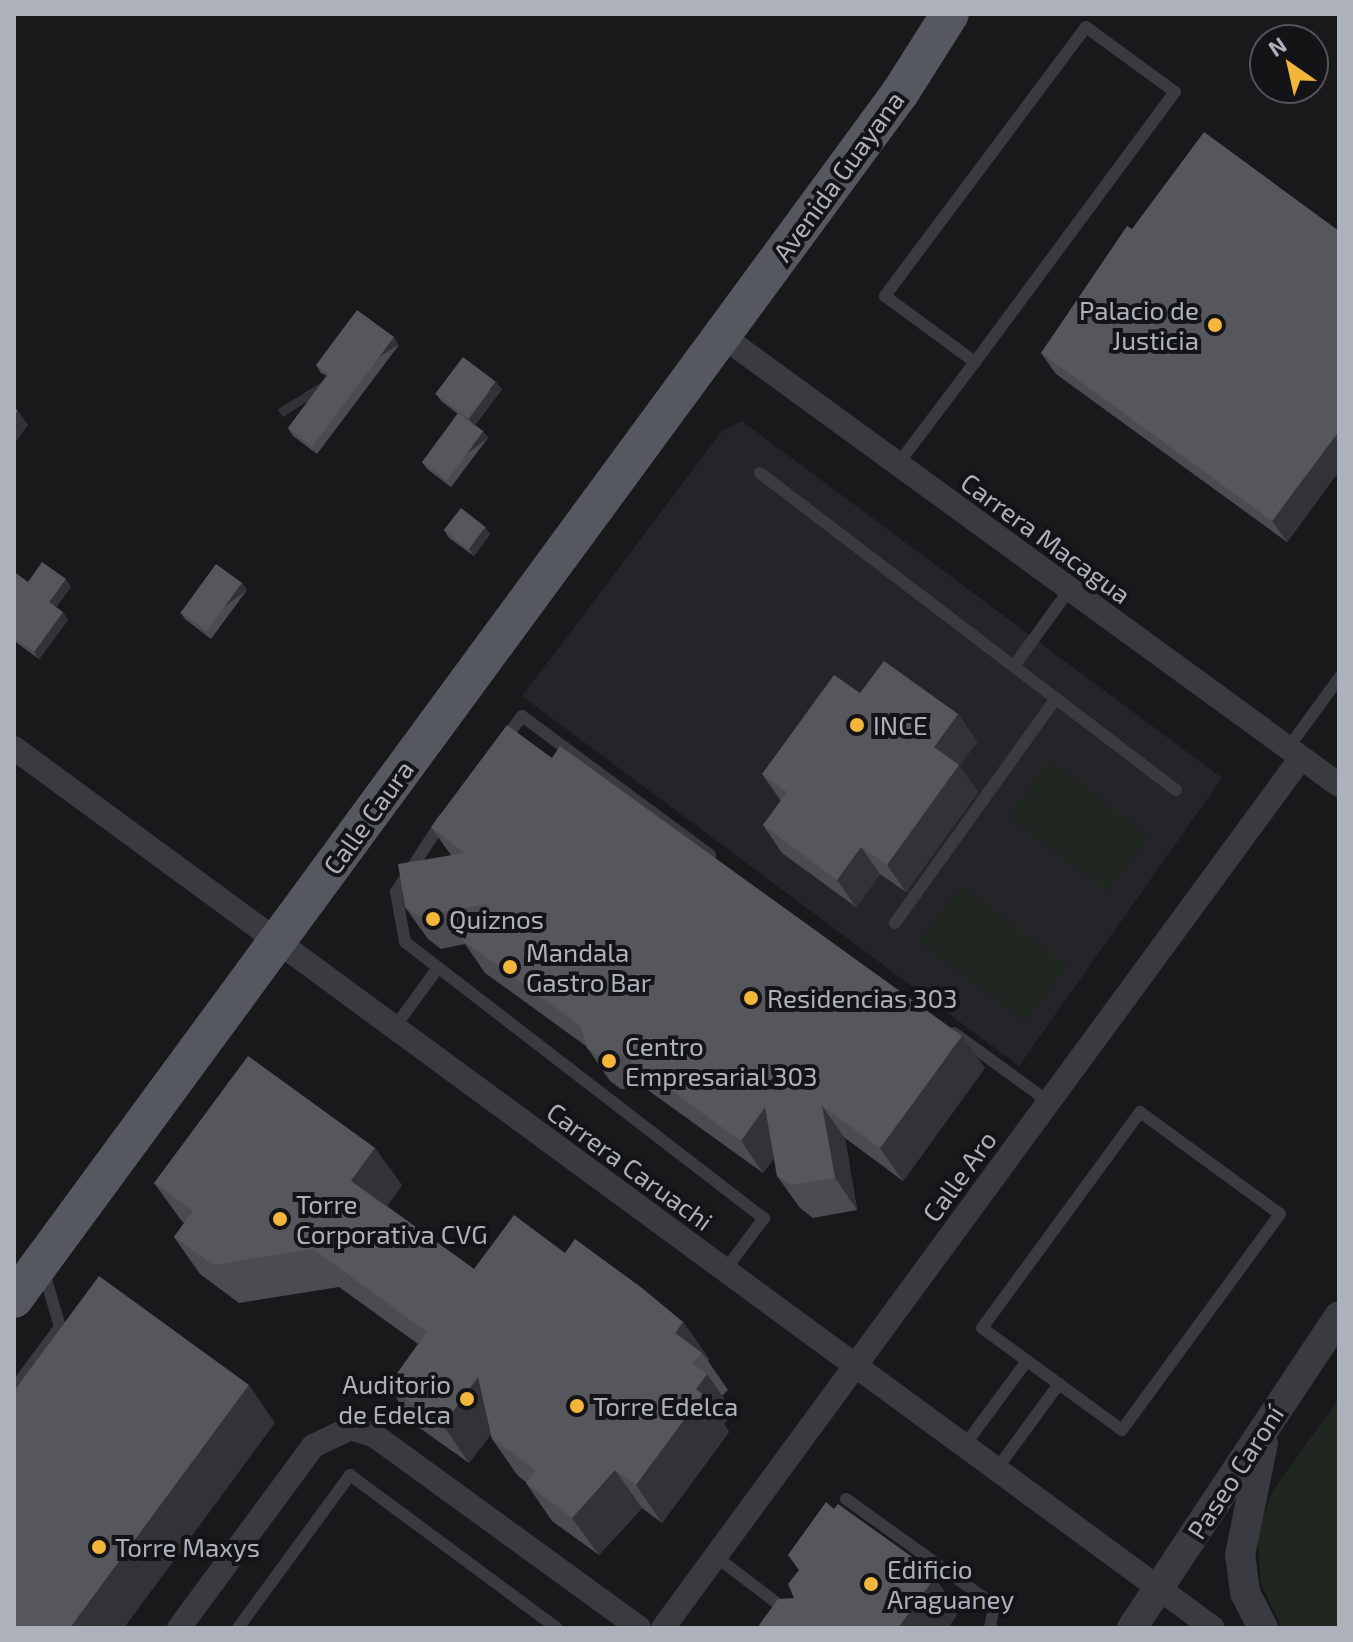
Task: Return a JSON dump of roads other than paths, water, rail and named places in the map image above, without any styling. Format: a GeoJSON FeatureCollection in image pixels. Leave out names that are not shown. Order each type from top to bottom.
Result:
{"type":"FeatureCollection","features":[{"type":"Feature","properties":{"kind":"main road","name":"Avenida Guayana"},"geometry":{"type":"LineString","coordinates":[[721,335],[950,14]]}},
{"type":"Feature","properties":{"kind":"main road","name":"Calle Caura"},"geometry":{"type":"LineString","coordinates":[[14,1299],[721,335]]}},
{"type":"Feature","properties":{"kind":"street","name":"Carrera Macagua"},"geometry":{"type":"LineString","coordinates":[[721,335],[1339,785]]}},
{"type":"Feature","properties":{"kind":"street","name":"Carrera Caruachi"},"geometry":{"type":"LineString","coordinates":[[14,748],[1213,1628]]}},
{"type":"Feature","properties":{"kind":"street","name":"Calle Aro"},"geometry":{"type":"LineString","coordinates":[[663,1628],[1049,1102],[1295,753]]}},
{"type":"Feature","properties":{"kind":"street","name":"Paseo Caroní"},"geometry":{"type":"LineString","coordinates":[[1132,1628],[1160,1590],[1271,1414],[1339,1317]]}},
{"type":"Feature","properties":{"kind":"street"},"geometry":{"type":"LineString","coordinates":[[1263,1628],[1245,1593],[1240,1555],[1271,1414]]}},
{"type":"Feature","properties":{"kind":"street"},"geometry":{"type":"LineString","coordinates":[[179,1628],[313,1446],[351,1428],[375,1436],[639,1628]]}},
{"type":"Feature","properties":{"kind":"lane"},"geometry":{"type":"LineString","coordinates":[[898,464],[975,362],[1175,92],[1086,27],[885,296],[975,362]]}},
{"type":"Feature","properties":{"kind":"lane"},"geometry":{"type":"LineString","coordinates":[[760,473],[1176,790]]}},
{"type":"Feature","properties":{"kind":"lane"},"geometry":{"type":"LineString","coordinates":[[1014,666],[1070,589]]}},
{"type":"Feature","properties":{"kind":"lane"},"geometry":{"type":"LineString","coordinates":[[1295,753],[1339,678]]}},
{"type":"Feature","properties":{"kind":"lane"},"geometry":{"type":"LineString","coordinates":[[895,923],[1056,698]]}},
{"type":"Feature","properties":{"kind":"lane"},"geometry":{"type":"LineString","coordinates":[[494,753],[522,716],[727,867]]}},
{"type":"Feature","properties":{"kind":"lane"},"geometry":{"type":"LineString","coordinates":[[456,803],[396,892],[405,942],[435,972],[764,1218],[725,1270]]}},
{"type":"Feature","properties":{"kind":"lane"},"geometry":{"type":"LineString","coordinates":[[394,1028],[435,972]]}},
{"type":"Feature","properties":{"kind":"lane"},"geometry":{"type":"LineString","coordinates":[[946,1027],[1049,1102]]}},
{"type":"Feature","properties":{"kind":"lane"},"geometry":{"type":"LineString","coordinates":[[1140,1112],[1280,1214],[1122,1430],[1027,1361],[982,1328],[1140,1112]]}},
{"type":"Feature","properties":{"kind":"lane"},"geometry":{"type":"LineString","coordinates":[[14,1389],[60,1327],[41,1262]]}},
{"type":"Feature","properties":{"kind":"lane"},"geometry":{"type":"LineString","coordinates":[[964,1446],[1027,1361]]}},
{"type":"Feature","properties":{"kind":"lane"},"geometry":{"type":"LineString","coordinates":[[996,1470],[1059,1384]]}},
{"type":"Feature","properties":{"kind":"lane"},"geometry":{"type":"LineString","coordinates":[[238,1628],[350,1475],[557,1628]]}},
{"type":"Feature","properties":{"kind":"lane"},"geometry":{"type":"LineString","coordinates":[[846,1499],[983,1597],[993,1611],[990,1628]]}},
{"type":"Feature","properties":{"kind":"lane"},"geometry":{"type":"LineString","coordinates":[[715,1556],[810,1628]]}},
{"type":"Feature","properties":{"kind":"place","name":"Palacio de Justicia"},"geometry":{"type":"Point","coordinates":[1215,325]}},
{"type":"Feature","properties":{"kind":"place","name":"INCE"},"geometry":{"type":"Point","coordinates":[857,725]}},
{"type":"Feature","properties":{"kind":"place","name":"Quiznos"},"geometry":{"type":"Point","coordinates":[433,919]}},
{"type":"Feature","properties":{"kind":"place","name":"Mandala Gastro Bar"},"geometry":{"type":"Point","coordinates":[510,967]}},
{"type":"Feature","properties":{"kind":"place","name":"Residencias 303"},"geometry":{"type":"Point","coordinates":[751,998]}},
{"type":"Feature","properties":{"kind":"place","name":"Centro Empresarial 303"},"geometry":{"type":"Point","coordinates":[609,1061]}},
{"type":"Feature","properties":{"kind":"place","name":"Torre Corporativa CVG"},"geometry":{"type":"Point","coordinates":[280,1219]}},
{"type":"Feature","properties":{"kind":"place","name":"Auditorio de Edelca"},"geometry":{"type":"Point","coordinates":[467,1399]}},
{"type":"Feature","properties":{"kind":"place","name":"Torre Edelca"},"geometry":{"type":"Point","coordinates":[577,1406]}},
{"type":"Feature","properties":{"kind":"place","name":"Torre Maxys"},"geometry":{"type":"Point","coordinates":[99,1547]}},
{"type":"Feature","properties":{"kind":"place","name":"Edificio Araguaney"},"geometry":{"type":"Point","coordinates":[871,1584]}}]}
